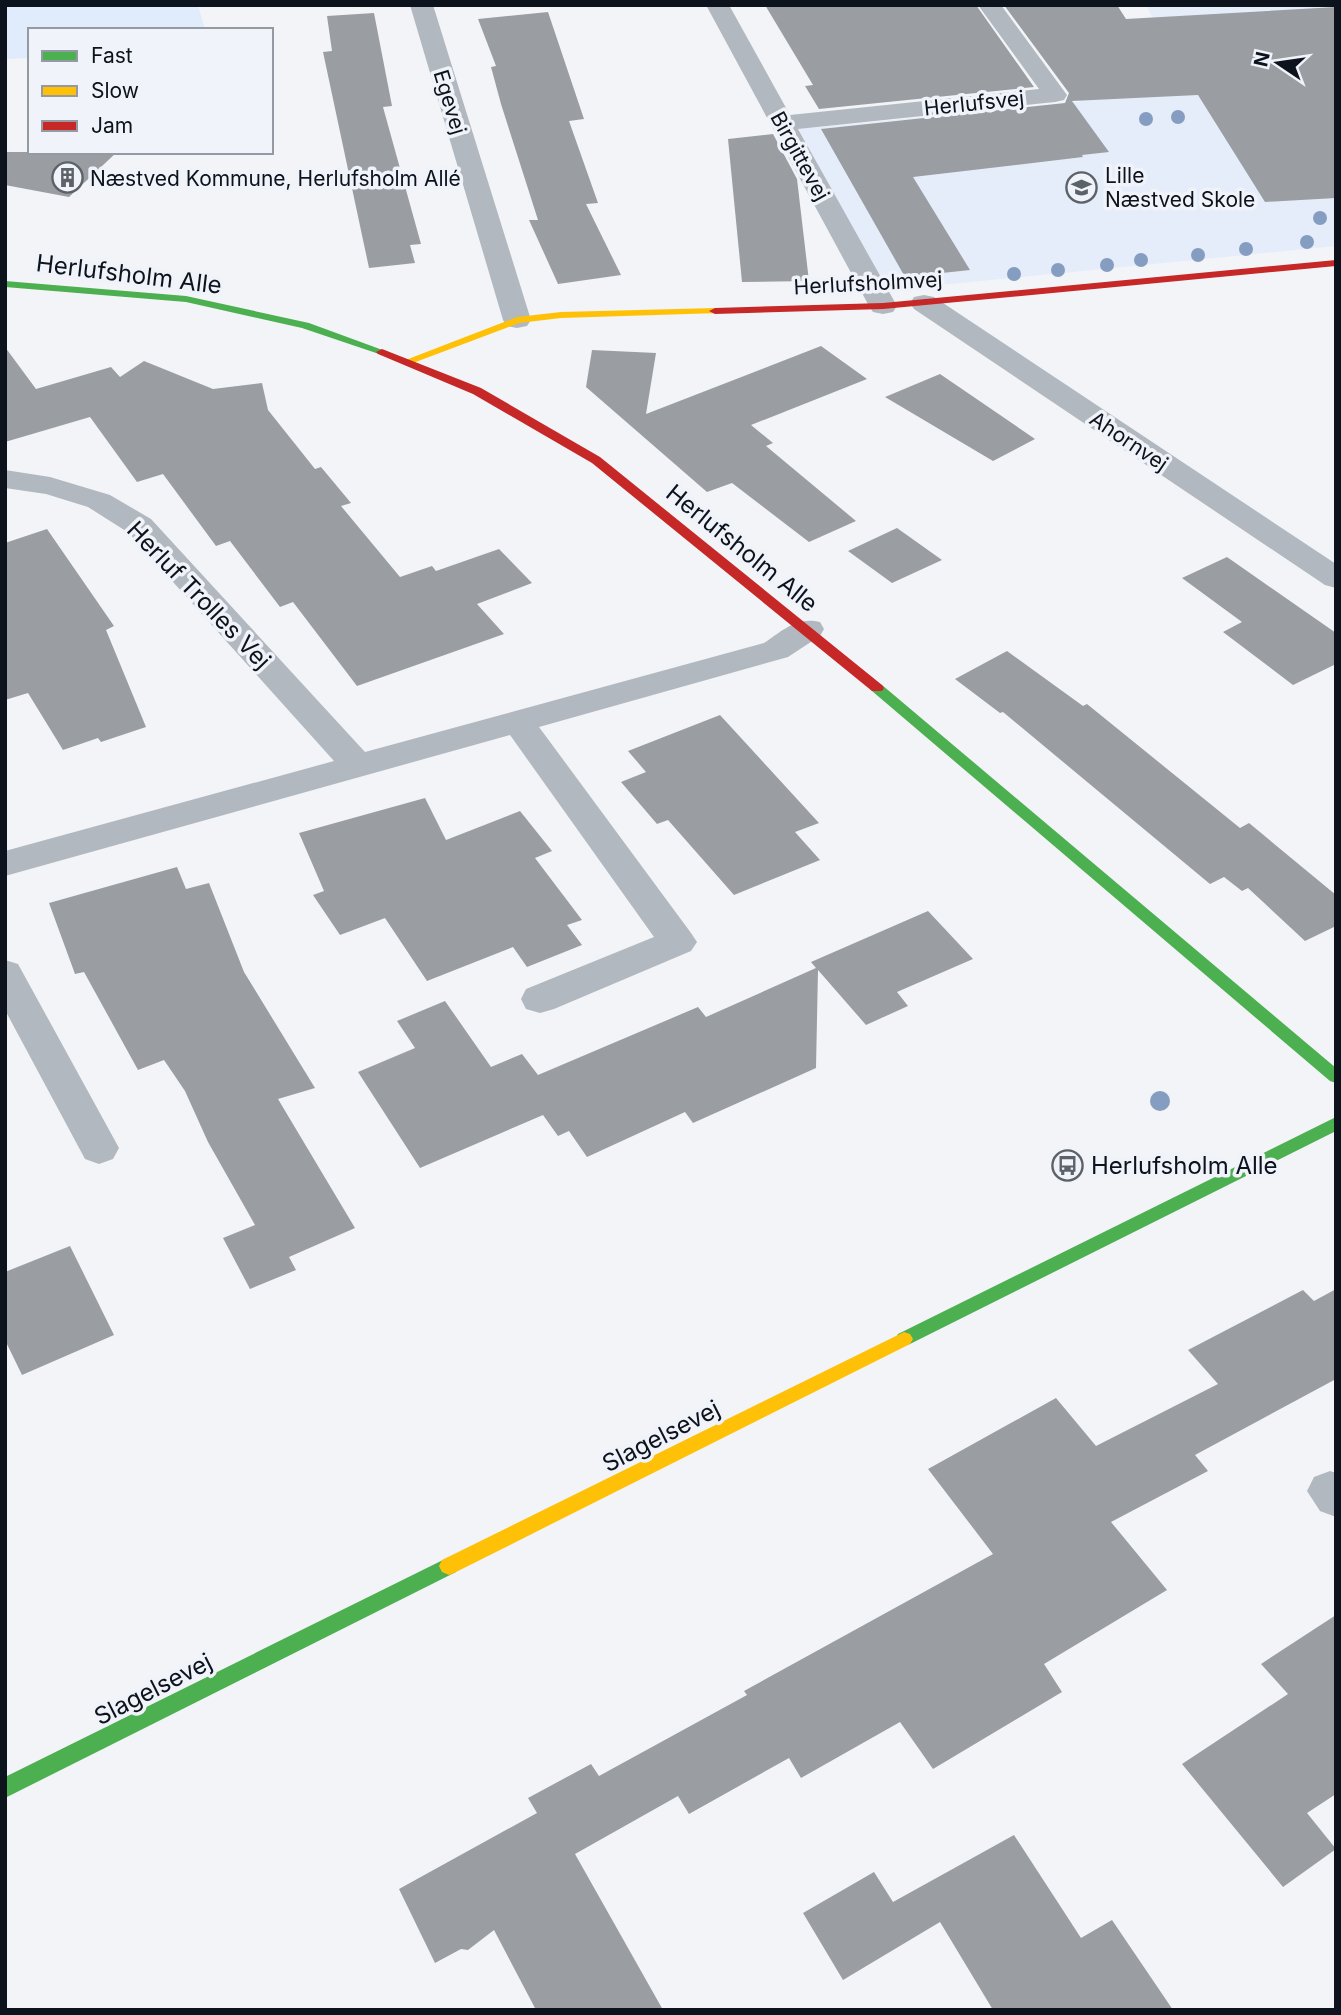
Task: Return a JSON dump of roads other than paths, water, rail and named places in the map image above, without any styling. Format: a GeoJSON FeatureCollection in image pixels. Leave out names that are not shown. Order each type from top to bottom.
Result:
{"type":"FeatureCollection","features":[{"type":"Feature","properties":{"kind":"street","name":"Egevej"},"geometry":{"type":"LineString","coordinates":[[421,5],[517,320]]}},
{"type":"Feature","properties":{"kind":"street","name":"Birgittevej"},"geometry":{"type":"LineString","coordinates":[[717,5],[883,306]]}},
{"type":"Feature","properties":{"kind":"street","name":"Herlufsvej"},"geometry":{"type":"LineString","coordinates":[[782,124],[1055,95],[989,5]]}},
{"type":"Feature","properties":{"kind":"street","name":"Herlufsholmvej"},"geometry":{"type":"LineString","coordinates":[[409,361],[517,320],[561,315],[883,306],[1336,263]]}},
{"type":"Feature","properties":{"kind":"street","name":"Herlufsholm Alle"},"geometry":{"type":"LineString","coordinates":[[5,284],[186,299],[304,325],[409,361],[477,391],[596,460],[808,629],[1336,1076]]}},
{"type":"Feature","properties":{"kind":"street","name":"Ahornvej"},"geometry":{"type":"LineString","coordinates":[[925,303],[1336,578]]}},
{"type":"Feature","properties":{"kind":"street","name":"Herluf Trolles Vej"},"geometry":{"type":"LineString","coordinates":[[5,479],[50,486],[99,501],[140,526],[359,767]]}},
{"type":"Feature","properties":{"kind":"street"},"geometry":{"type":"LineString","coordinates":[[5,864],[776,650],[808,629]]}},
{"type":"Feature","properties":{"kind":"street"},"geometry":{"type":"LineString","coordinates":[[517,721],[678,942],[540,999]]}},
{"type":"Feature","properties":{"kind":"street"},"geometry":{"type":"LineString","coordinates":[[5,974],[99,1148]]}},
{"type":"Feature","properties":{"kind":"street","name":"Slagelsevej"},"geometry":{"type":"LineString","coordinates":[[5,1788],[1336,1123]]}},
{"type":"Feature","properties":{"kind":"place","name":"Næstved Kommune, Herlufsholm Allé"},"geometry":{"type":"Point","coordinates":[67,178]}},
{"type":"Feature","properties":{"kind":"place","name":"Lille Næstved Skole"},"geometry":{"type":"Point","coordinates":[1082,187]}},
{"type":"Feature","properties":{"kind":"place","name":"Herlufsholm Alle"},"geometry":{"type":"Point","coordinates":[1068,1165]}}]}
